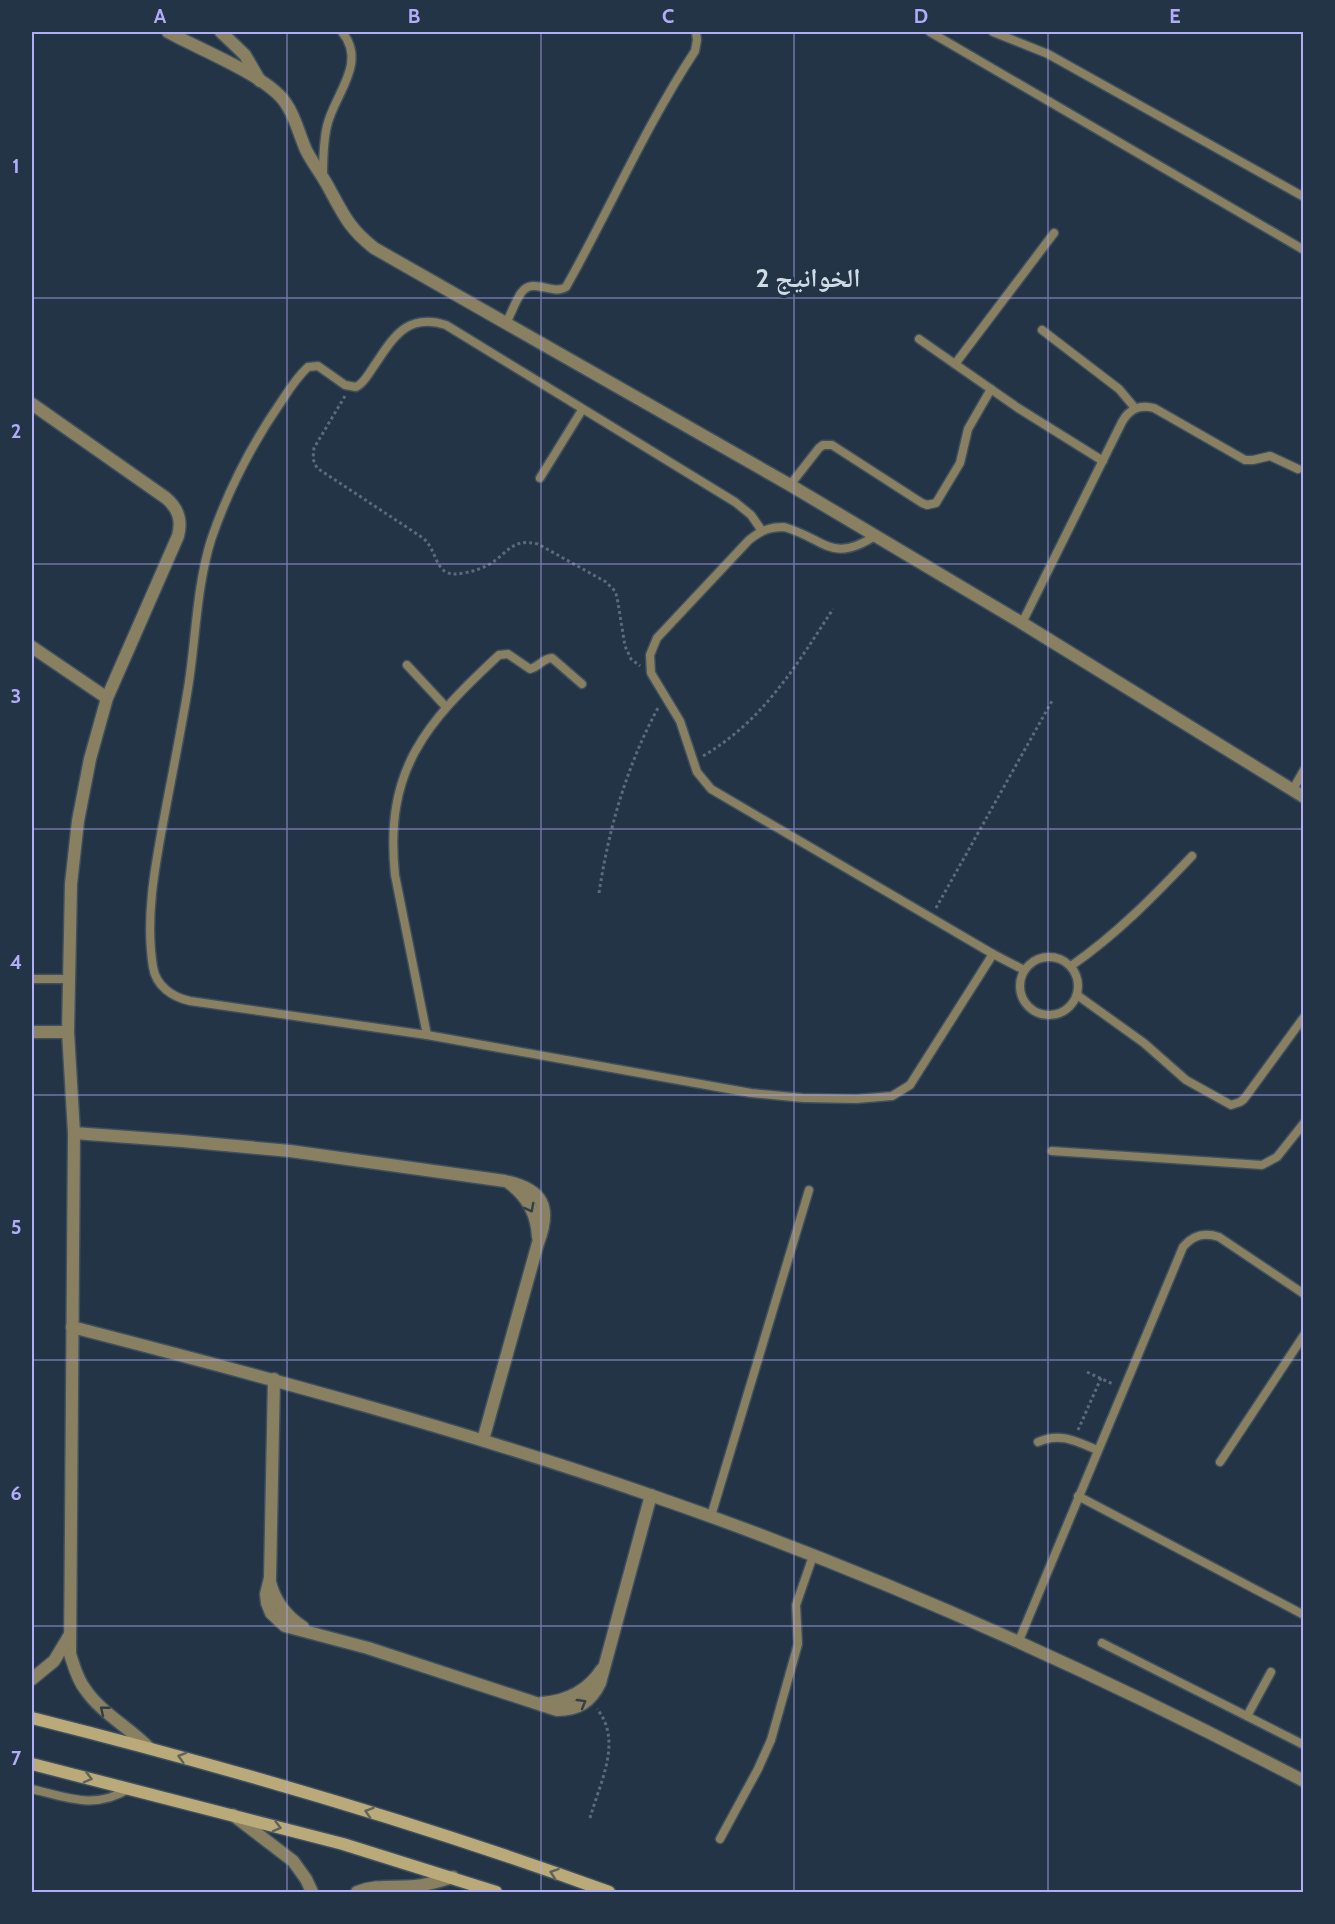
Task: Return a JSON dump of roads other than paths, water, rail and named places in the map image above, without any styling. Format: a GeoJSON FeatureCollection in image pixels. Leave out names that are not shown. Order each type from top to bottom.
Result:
{"type":"FeatureCollection","features":[{"type":"Feature","properties":{"kind":"street"},"geometry":{"type":"LineString","coordinates":[[168,32],[261,82],[281,97],[288,107],[305,148],[343,216],[362,239],[374,248],[790,485],[1022,623],[1304,798]]}},
{"type":"Feature","properties":{"kind":"street"},"geometry":{"type":"LineString","coordinates":[[220,32],[244,55],[261,82]]}},
{"type":"Feature","properties":{"kind":"street"},"geometry":{"type":"LineString","coordinates":[[32,404],[166,498],[173,504],[180,519],[178,536],[107,698],[90,759],[78,821],[71,884],[68,1032],[74,1133],[70,1654],[84,1689],[96,1703],[149,1748]]}},
{"type":"Feature","properties":{"kind":"street"},"geometry":{"type":"LineString","coordinates":[[32,647],[107,698]]}},
{"type":"Feature","properties":{"kind":"street"},"geometry":{"type":"LineString","coordinates":[[32,1032],[68,1032]]}},
{"type":"Feature","properties":{"kind":"street"},"geometry":{"type":"LineString","coordinates":[[74,1133],[182,1140],[290,1151],[506,1181],[522,1184],[531,1190],[544,1207],[546,1217],[483,1440]]}},
{"type":"Feature","properties":{"kind":"street"},"geometry":{"type":"LineString","coordinates":[[72,1327],[274,1379],[483,1440],[711,1516],[813,1556],[1018,1643],[1167,1712],[1304,1781]]}},
{"type":"Feature","properties":{"kind":"street"},"geometry":{"type":"LineString","coordinates":[[274,1379],[270,1578],[266,1594],[271,1612],[285,1626],[311,1631],[556,1710],[568,1710],[588,1702],[596,1693],[651,1495]]}},
{"type":"Feature","properties":{"kind":"street"},"geometry":{"type":"LineString","coordinates":[[32,1679],[54,1661],[69,1635]]}},
{"type":"Feature","properties":{"kind":"street"},"geometry":{"type":"LineString","coordinates":[[539,1703],[565,1699],[577,1694],[597,1676],[604,1665]]}},
{"type":"Feature","properties":{"kind":"street"},"geometry":{"type":"LineString","coordinates":[[32,1718],[149,1748],[369,1812],[468,1843],[609,1893]]}},
{"type":"Feature","properties":{"kind":"street"},"geometry":{"type":"LineString","coordinates":[[32,1764],[343,1844],[453,1877],[496,1893]]}},
{"type":"Feature","properties":{"kind":"street"},"geometry":{"type":"LineString","coordinates":[[232,1815],[293,1862],[306,1879],[312,1893]]}},
{"type":"Feature","properties":{"kind":"street"},"geometry":{"type":"LineString","coordinates":[[357,1893],[380,1886],[428,1885],[453,1877]]}},
{"type":"Feature","properties":{"kind":"lane"},"geometry":{"type":"LineString","coordinates":[[323,177],[327,124],[351,68],[351,50],[342,32]]}},
{"type":"Feature","properties":{"kind":"lane"},"geometry":{"type":"LineString","coordinates":[[506,323],[521,293],[527,287],[536,285],[558,290],[566,287],[636,151],[694,51],[697,40],[696,32]]}},
{"type":"Feature","properties":{"kind":"lane"},"geometry":{"type":"LineString","coordinates":[[930,32],[1304,250]]}},
{"type":"Feature","properties":{"kind":"lane"},"geometry":{"type":"LineString","coordinates":[[993,32],[1048,54],[1304,197]]}},
{"type":"Feature","properties":{"kind":"lane"},"geometry":{"type":"LineString","coordinates":[[955,364],[1054,233]]}},
{"type":"Feature","properties":{"kind":"lane"},"geometry":{"type":"LineString","coordinates":[[762,531],[751,514],[735,502],[446,325],[429,321],[411,324],[402,329],[361,384],[350,387],[318,366],[304,370],[250,452],[212,538],[199,589],[188,686],[155,871],[151,925],[153,967],[160,984],[173,996],[182,999],[427,1035],[751,1093],[821,1099],[882,1098],[902,1091],[916,1078],[993,954]]}},
{"type":"Feature","properties":{"kind":"lane"},"geometry":{"type":"LineString","coordinates":[[1042,330],[1119,389],[1135,408]]}},
{"type":"Feature","properties":{"kind":"lane"},"geometry":{"type":"LineString","coordinates":[[919,339],[1046,426],[1103,461]]}},
{"type":"Feature","properties":{"kind":"lane"},"geometry":{"type":"LineString","coordinates":[[790,485],[819,448],[823,445],[832,445],[922,503],[927,505],[936,503],[960,463],[968,429],[991,389]]}},
{"type":"Feature","properties":{"kind":"lane"},"geometry":{"type":"LineString","coordinates":[[1022,623],[1125,416],[1135,408],[1154,408],[1245,460],[1270,456],[1298,469]]}},
{"type":"Feature","properties":{"kind":"lane"},"geometry":{"type":"LineString","coordinates":[[540,478],[582,410]]}},
{"type":"Feature","properties":{"kind":"lane"},"geometry":{"type":"LineString","coordinates":[[875,536],[853,548],[843,550],[832,548],[784,527],[762,531],[749,540],[657,638],[650,655],[651,673],[665,694],[686,736],[703,782],[720,796],[1024,970]]}},
{"type":"Feature","properties":{"kind":"lane"},"geometry":{"type":"LineString","coordinates":[[427,1035],[392,850],[397,798],[412,757],[430,727],[446,707],[504,653],[530,669],[552,658],[582,684]]}},
{"type":"Feature","properties":{"kind":"lane"},"geometry":{"type":"LineString","coordinates":[[407,665],[446,707]]}},
{"type":"Feature","properties":{"kind":"lane"},"geometry":{"type":"LineString","coordinates":[[1292,791],[1304,770]]}},
{"type":"Feature","properties":{"kind":"lane"},"geometry":{"type":"LineString","coordinates":[[1071,966],[1132,918],[1192,856]]}},
{"type":"Feature","properties":{"kind":"lane"},"geometry":{"type":"LineString","coordinates":[[1044,956],[1059,958],[1071,966],[1078,979],[1077,995],[1068,1009],[1053,1017],[1035,1012],[1022,997],[1020,987],[1024,970],[1036,959],[1044,956]]}},
{"type":"Feature","properties":{"kind":"lane"},"geometry":{"type":"LineString","coordinates":[[32,979],[70,978]]}},
{"type":"Feature","properties":{"kind":"lane"},"geometry":{"type":"LineString","coordinates":[[1077,995],[1144,1043],[1186,1080],[1231,1105],[1244,1099],[1304,1017]]}},
{"type":"Feature","properties":{"kind":"lane"},"geometry":{"type":"LineString","coordinates":[[1052,1151],[1262,1165],[1277,1157],[1304,1123]]}},
{"type":"Feature","properties":{"kind":"lane"},"geometry":{"type":"LineString","coordinates":[[711,1516],[808,1190]]}},
{"type":"Feature","properties":{"kind":"lane"},"geometry":{"type":"LineString","coordinates":[[1018,1643],[1179,1254],[1188,1241],[1211,1234],[1219,1237],[1304,1293]]}},
{"type":"Feature","properties":{"kind":"lane"},"geometry":{"type":"LineString","coordinates":[[1220,1462],[1304,1335]]}},
{"type":"Feature","properties":{"kind":"lane"},"geometry":{"type":"LineString","coordinates":[[1038,1442],[1052,1437],[1073,1440],[1097,1450]]}},
{"type":"Feature","properties":{"kind":"lane"},"geometry":{"type":"LineString","coordinates":[[1078,1496],[1304,1615]]}},
{"type":"Feature","properties":{"kind":"lane"},"geometry":{"type":"LineString","coordinates":[[720,1839],[771,1740],[798,1644],[796,1605],[813,1556]]}},
{"type":"Feature","properties":{"kind":"lane"},"geometry":{"type":"LineString","coordinates":[[1102,1643],[1304,1745]]}},
{"type":"Feature","properties":{"kind":"lane"},"geometry":{"type":"LineString","coordinates":[[1247,1716],[1271,1672]]}},
{"type":"Feature","properties":{"kind":"lane"},"geometry":{"type":"LineString","coordinates":[[32,1789],[91,1802],[112,1798],[130,1788]]}},
{"type":"Feature","properties":{"kind":"district","name":"الخوانيج 2"},"geometry":{"type":"Point","coordinates":[808,278]}}]}
